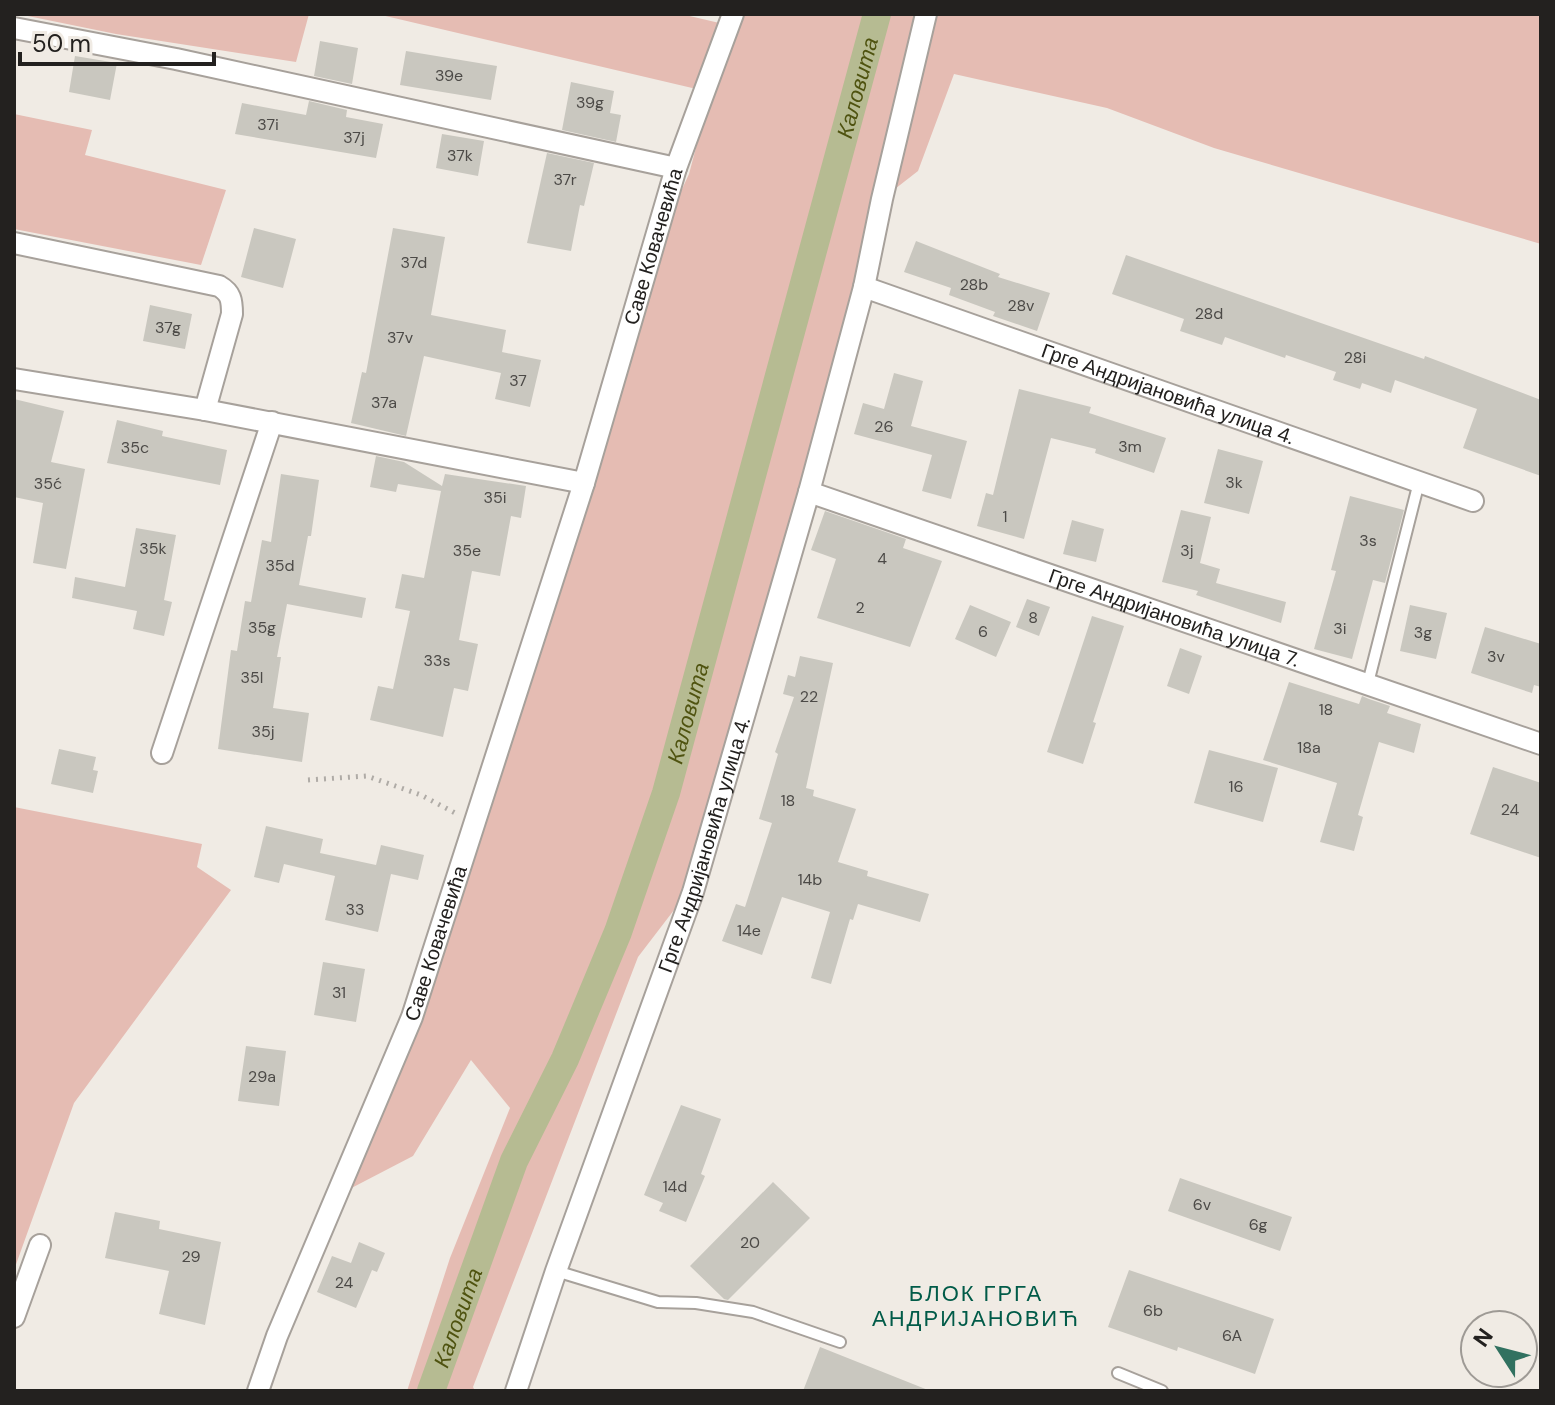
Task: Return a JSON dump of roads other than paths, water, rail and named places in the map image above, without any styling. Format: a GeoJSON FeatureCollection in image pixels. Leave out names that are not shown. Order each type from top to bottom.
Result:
{"type":"FeatureCollection","features":[{"type":"Feature","properties":{"kind":"street","name":"Саве Ковачевића"},"geometry":{"type":"LineString","coordinates":[[258,1391],[277,1336],[412,1017],[584,483],[676,168],[733,14]]}},
{"type":"Feature","properties":{"kind":"street","name":"Грге Андријановића улица 4."},"geometry":{"type":"LineString","coordinates":[[516,1391],[556,1271],[693,892],[809,492],[864,287],[926,14]]}},
{"type":"Feature","properties":{"kind":"street"},"geometry":{"type":"LineString","coordinates":[[14,28],[176,59],[676,168]]}},
{"type":"Feature","properties":{"kind":"street"},"geometry":{"type":"LineString","coordinates":[[14,243],[225,289],[232,301],[232,314],[205,410]]}},
{"type":"Feature","properties":{"kind":"street","name":"Грге Андријановића улица 4."},"geometry":{"type":"LineString","coordinates":[[864,287],[1473,501]]}},
{"type":"Feature","properties":{"kind":"street"},"geometry":{"type":"LineString","coordinates":[[14,379],[272,422],[584,483]]}},
{"type":"Feature","properties":{"kind":"street"},"geometry":{"type":"LineString","coordinates":[[162,753],[272,422]]}},
{"type":"Feature","properties":{"kind":"street","name":"Грге Андријановића улица 7."},"geometry":{"type":"LineString","coordinates":[[809,492],[1541,744]]}},
{"type":"Feature","properties":{"kind":"street"},"geometry":{"type":"LineString","coordinates":[[14,1317],[40,1245]]}},
{"type":"Feature","properties":{"kind":"lane"},"geometry":{"type":"LineString","coordinates":[[1368,683],[1419,482]]}},
{"type":"Feature","properties":{"kind":"lane"},"geometry":{"type":"LineString","coordinates":[[556,1271],[658,1302],[696,1303],[753,1312],[840,1342]]}},
{"type":"Feature","properties":{"kind":"lane"},"geometry":{"type":"LineString","coordinates":[[1118,1373],[1162,1391]]}},
{"type":"Feature","properties":{"kind":"waterway","name":"Каловита"},"geometry":{"type":"LineString","coordinates":[[431,1391],[514,1161],[565,1059],[618,932],[666,793],[877,14]]}},
{"type":"Feature","properties":{"kind":"district","name":"БЛОК ГРГА АНДРИЈАНОВИЋ"},"geometry":{"type":"Point","coordinates":[976,1306]}}]}
